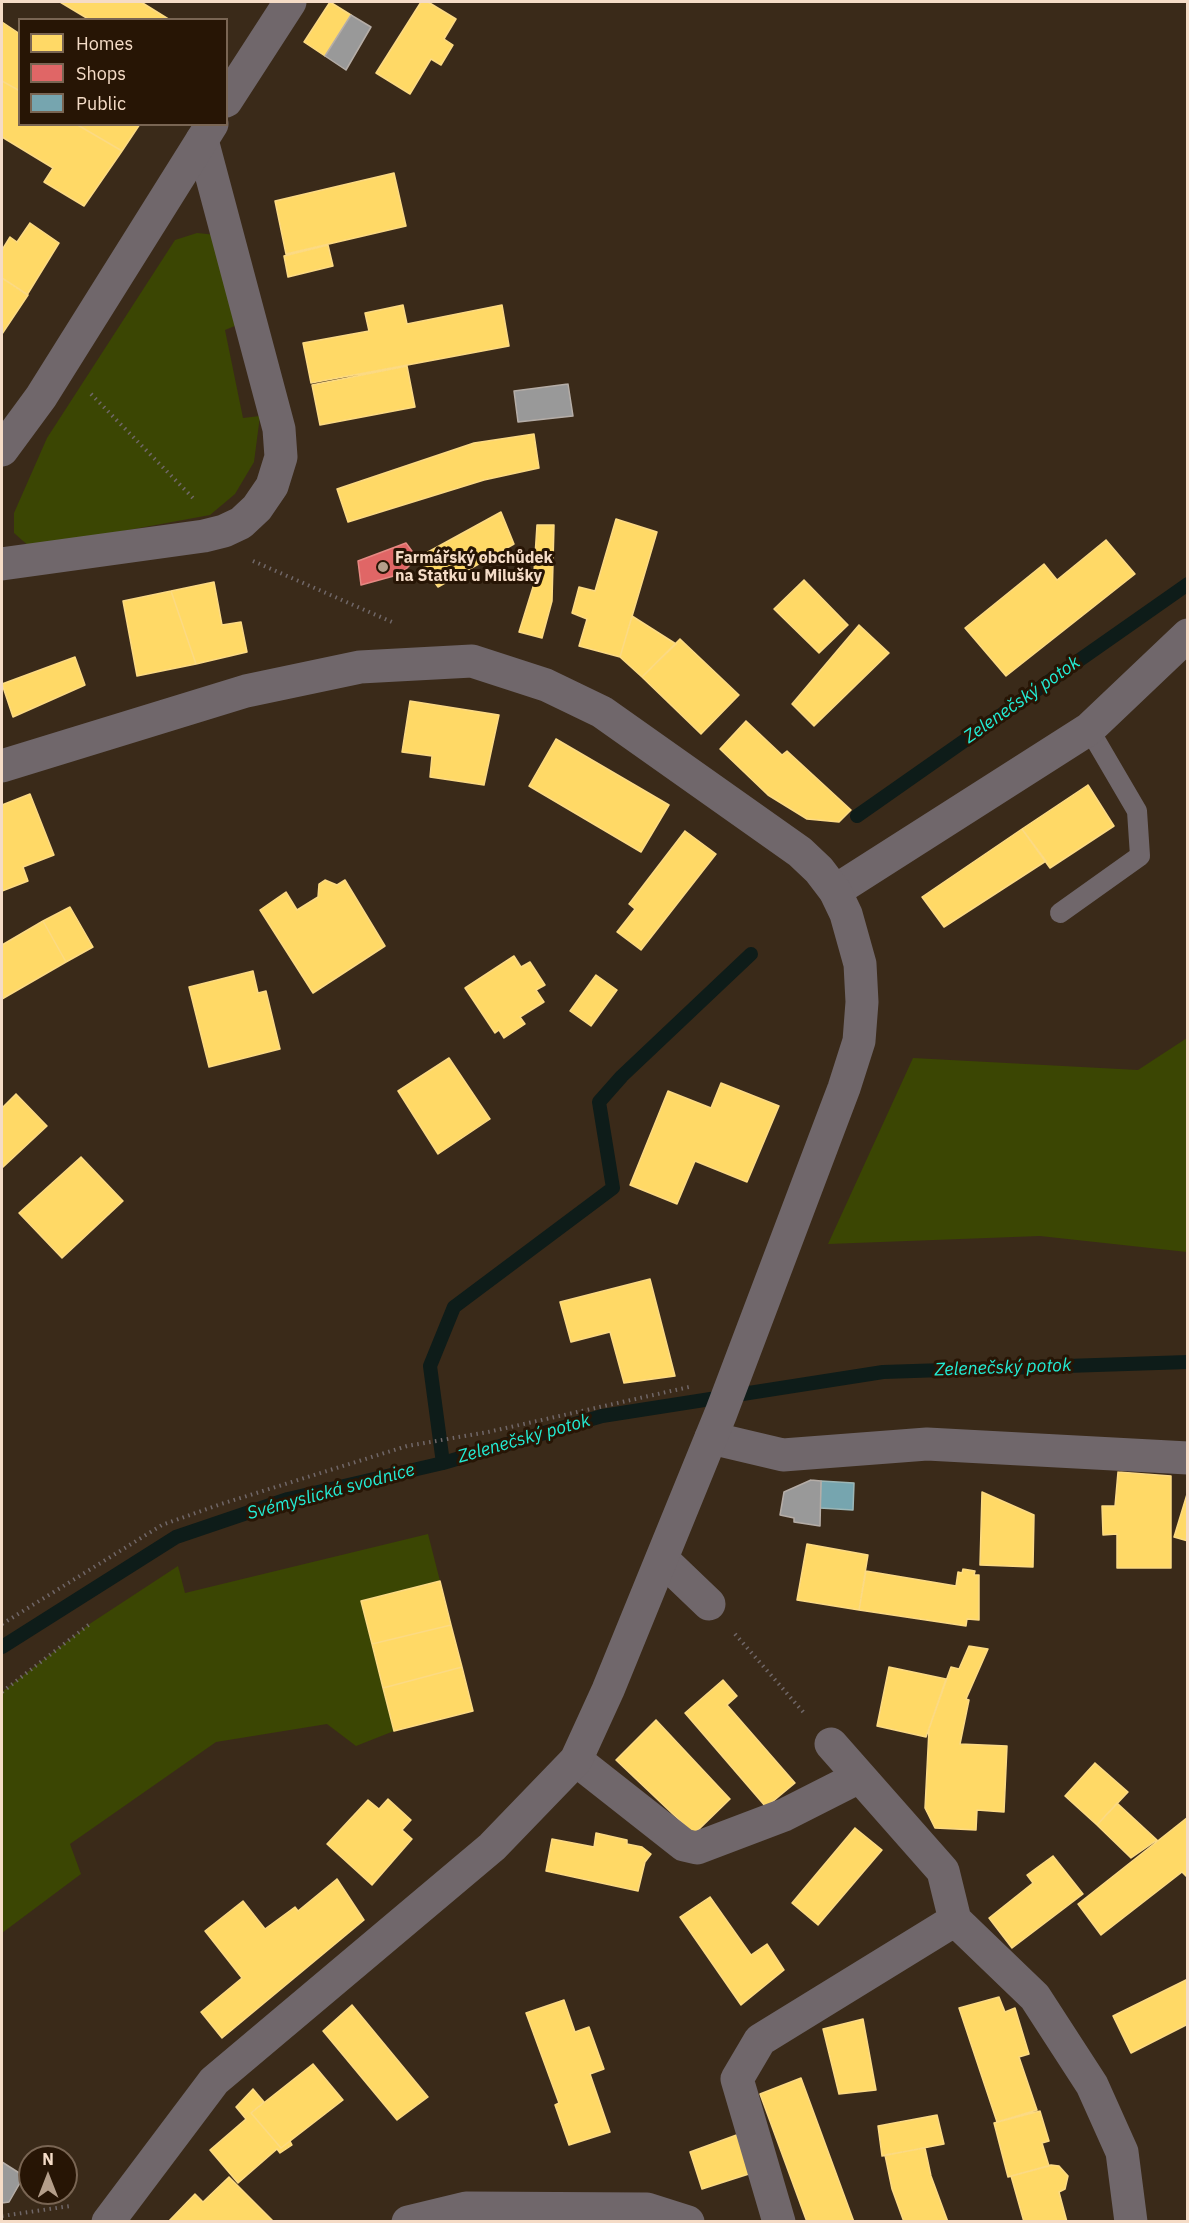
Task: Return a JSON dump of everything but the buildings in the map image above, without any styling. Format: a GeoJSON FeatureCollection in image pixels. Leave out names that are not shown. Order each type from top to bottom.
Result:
{"type":"FeatureCollection","features":[{"type":"Feature","properties":{"kind":"street"},"geometry":{"type":"LineString","coordinates":[[228,98],[290,2]]}},
{"type":"Feature","properties":{"kind":"street"},"geometry":{"type":"LineString","coordinates":[[2,450],[41,397],[207,132]]}},
{"type":"Feature","properties":{"kind":"street"},"geometry":{"type":"LineString","coordinates":[[2,564],[204,536],[224,531],[241,523],[267,495],[279,466],[281,442],[207,132]]}},
{"type":"Feature","properties":{"kind":"street"},"geometry":{"type":"LineString","coordinates":[[835,891],[1089,729],[1188,635]]}},
{"type":"Feature","properties":{"kind":"street"},"geometry":{"type":"LineString","coordinates":[[2,766],[246,691],[360,667],[472,661],[546,685],[602,712],[800,852],[819,870],[835,891],[846,914],[860,964],[862,1002],[859,1041],[844,1088],[716,1426],[576,1760],[492,1847],[214,2081],[108,2222]]}},
{"type":"Feature","properties":{"kind":"street"},"geometry":{"type":"LineString","coordinates":[[716,1426],[783,1455],[927,1444],[1188,1458]]}},
{"type":"Feature","properties":{"kind":"street"},"geometry":{"type":"LineString","coordinates":[[662,1559],[709,1604]]}},
{"type":"Feature","properties":{"kind":"street"},"geometry":{"type":"LineString","coordinates":[[831,1744],[943,1871],[955,1920],[1035,1997],[1092,2085],[1122,2152],[1131,2222]]}},
{"type":"Feature","properties":{"kind":"street"},"geometry":{"type":"LineString","coordinates":[[576,1760],[684,1845],[697,1848],[784,1815],[859,1777]]}},
{"type":"Feature","properties":{"kind":"street"},"geometry":{"type":"LineString","coordinates":[[779,2222],[737,2079],[760,2040],[955,1920]]}},
{"type":"Feature","properties":{"kind":"street"},"geometry":{"type":"LineString","coordinates":[[408,2222],[466,2208],[647,2209],[688,2222]]}},
{"type":"Feature","properties":{"kind":"lane"},"geometry":{"type":"LineString","coordinates":[[1060,913],[1140,856],[1137,811],[1089,729]]}},
{"type":"Feature","properties":{"kind":"path"},"geometry":{"type":"LineString","coordinates":[[90,393],[224,531],[231,551],[386,622]]}},
{"type":"Feature","properties":{"kind":"path"},"geometry":{"type":"LineString","coordinates":[[2,1624],[162,1525],[406,1446],[453,1438],[695,1385],[692,1392]]}},
{"type":"Feature","properties":{"kind":"path"},"geometry":{"type":"LineString","coordinates":[[709,1604],[831,1744]]}},
{"type":"Feature","properties":{"kind":"path"},"geometry":{"type":"LineString","coordinates":[[2,1692],[91,1623]]}},
{"type":"Feature","properties":{"kind":"path"},"geometry":{"type":"LineString","coordinates":[[2,2216],[74,2205],[70,2213]]}},
{"type":"Feature","properties":{"kind":"green space"},"geometry":{"type":"Polygon","coordinates":[[[197,233],[217,235],[242,323],[225,330],[243,418],[260,416],[254,462],[235,494],[210,515],[31,548],[14,533],[14,513],[47,438],[175,240],[197,233]]]}},
{"type":"Feature","properties":{"kind":"green space"},"geometry":{"type":"Polygon","coordinates":[[[1187,1038],[1187,1252],[1040,1236],[828,1244],[913,1058],[1138,1070],[1187,1038]]]}},
{"type":"Feature","properties":{"kind":"green space"},"geometry":{"type":"Polygon","coordinates":[[[428,1534],[440,1581],[361,1601],[394,1731],[356,1746],[327,1724],[216,1742],[70,1844],[81,1874],[2,1933],[2,1692],[91,1623],[178,1566],[185,1593],[428,1534]]]}},
{"type":"Feature","properties":{"kind":"waterway","name":"Zelenečský potok"},"geometry":{"type":"LineString","coordinates":[[857,816],[1188,584]]}},
{"type":"Feature","properties":{"kind":"waterway","name":"Zelenečský potok"},"geometry":{"type":"LineString","coordinates":[[751,954],[622,1076],[599,1102],[613,1188],[454,1307],[430,1366],[443,1463],[602,1416],[883,1372],[1188,1362]]}},
{"type":"Feature","properties":{"kind":"waterway","name":"Svémyslická svodnice"},"geometry":{"type":"LineString","coordinates":[[2,1647],[176,1537],[288,1499],[443,1463]]}},
{"type":"Feature","properties":{"kind":"place","name":"Farmářský obchůdek na Statku u Milušky"},"geometry":{"type":"Point","coordinates":[383,567]}}]}
